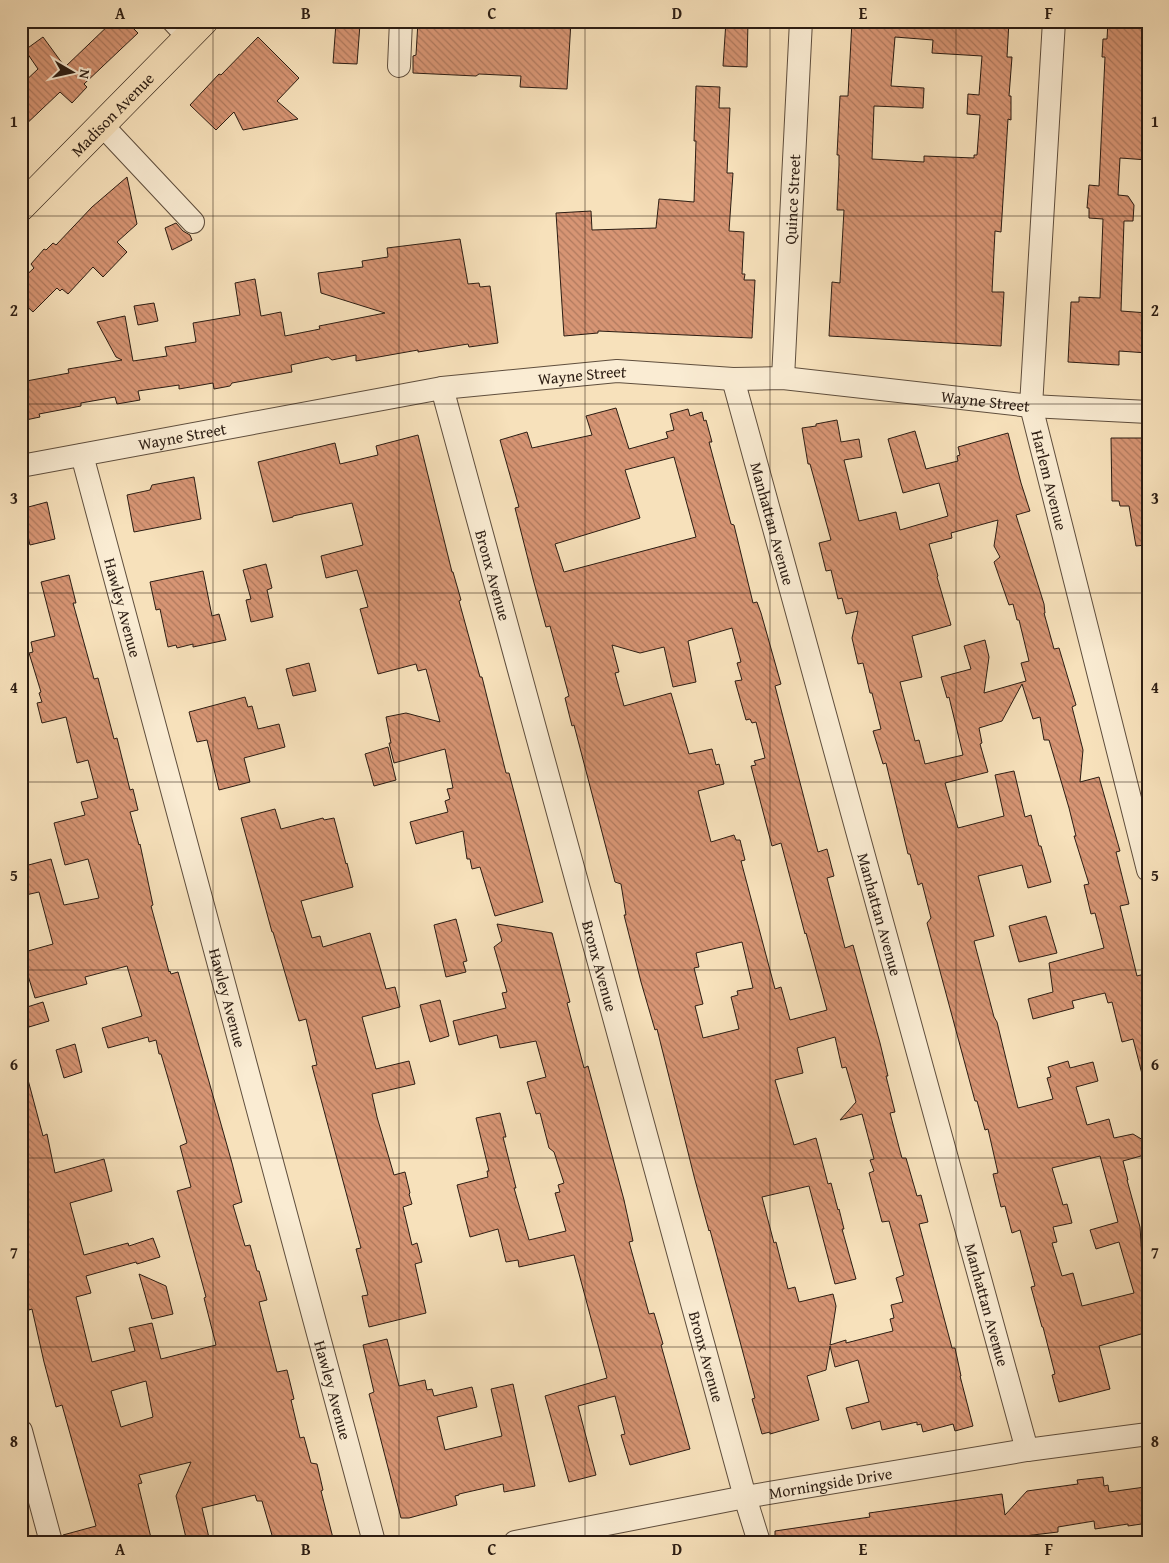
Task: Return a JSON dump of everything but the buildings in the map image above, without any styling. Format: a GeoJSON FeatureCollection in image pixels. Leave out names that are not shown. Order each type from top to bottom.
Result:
{"type":"FeatureCollection","features":[{"type":"Feature","properties":{"kind":"main road","name":"Madison Avenue"},"geometry":{"type":"LineString","coordinates":[[21,207],[102,125],[189,27]]}},
{"type":"Feature","properties":{"kind":"street"},"geometry":{"type":"LineString","coordinates":[[399,66],[401,21]]}},
{"type":"Feature","properties":{"kind":"street","name":"Quince Street"},"geometry":{"type":"LineString","coordinates":[[782,378],[801,21]]}},
{"type":"Feature","properties":{"kind":"street","name":"Harlem Avenue"},"geometry":{"type":"LineString","coordinates":[[1054,21],[1031,406],[1148,870]]}},
{"type":"Feature","properties":{"kind":"street"},"geometry":{"type":"LineString","coordinates":[[102,125],[193,222]]}},
{"type":"Feature","properties":{"kind":"street","name":"Wayne Street"},"geometry":{"type":"LineString","coordinates":[[21,466],[442,388],[617,371],[733,379],[782,378],[1031,406],[1148,412]]}},
{"type":"Feature","properties":{"kind":"street","name":"Manhattan Avenue"},"geometry":{"type":"LineString","coordinates":[[733,379],[1027,1450]]}},
{"type":"Feature","properties":{"kind":"street","name":"Bronx Avenue"},"geometry":{"type":"LineString","coordinates":[[442,388],[745,1497],[759,1542]]}},
{"type":"Feature","properties":{"kind":"street","name":"Hawley Avenue"},"geometry":{"type":"LineString","coordinates":[[82,456],[374,1542]]}},
{"type":"Feature","properties":{"kind":"street"},"geometry":{"type":"LineString","coordinates":[[21,1430],[51,1542]]}},
{"type":"Feature","properties":{"kind":"street","name":"Morningside Drive"},"geometry":{"type":"LineString","coordinates":[[515,1542],[745,1497],[1027,1450],[1148,1434]]}}]}
